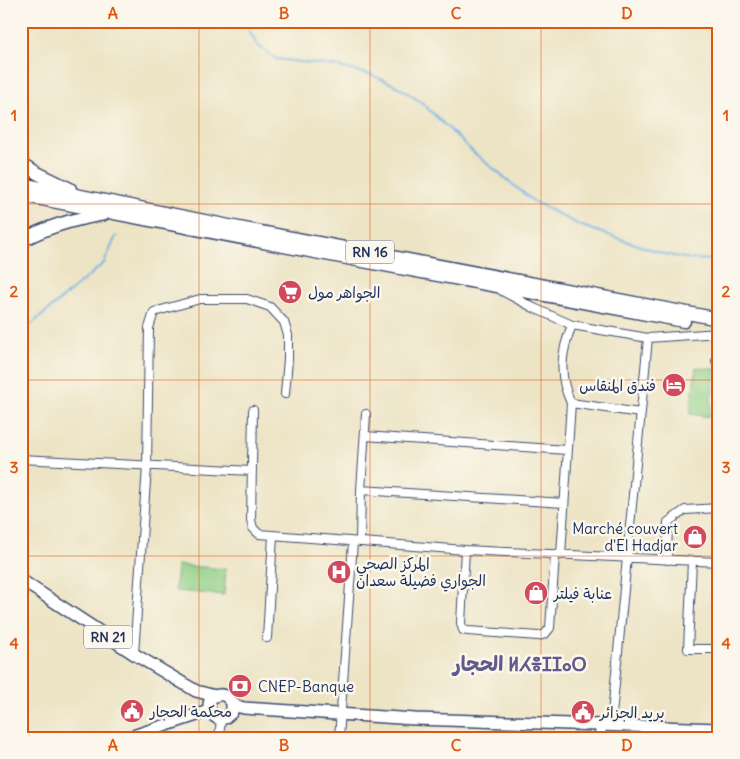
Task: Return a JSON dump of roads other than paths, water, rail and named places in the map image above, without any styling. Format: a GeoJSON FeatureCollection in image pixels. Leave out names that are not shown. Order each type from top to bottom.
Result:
{"type":"FeatureCollection","features":[{"type":"Feature","properties":{"kind":"highway"},"geometry":{"type":"LineString","coordinates":[[21,162],[37,173],[86,197]]}},
{"type":"Feature","properties":{"kind":"highway","name":"RN 16"},"geometry":{"type":"LineString","coordinates":[[21,184],[234,227],[719,319]]}},
{"type":"Feature","properties":{"kind":"highway","name":"RN 16"},"geometry":{"type":"LineString","coordinates":[[21,195],[320,254],[719,327]]}},
{"type":"Feature","properties":{"kind":"highway"},"geometry":{"type":"LineString","coordinates":[[21,241],[37,232],[59,224],[112,213]]}},
{"type":"Feature","properties":{"kind":"main road","name":"RN 21"},"geometry":{"type":"LineString","coordinates":[[21,580],[134,654],[196,691],[215,696]]}},
{"type":"Feature","properties":{"kind":"main road","name":"RN 21"},"geometry":{"type":"LineString","coordinates":[[196,691],[209,709]]}},
{"type":"Feature","properties":{"kind":"main road"},"geometry":{"type":"LineString","coordinates":[[223,695],[227,696],[232,707],[229,716],[221,719],[214,717],[209,709],[209,702],[215,696],[223,695]]}},
{"type":"Feature","properties":{"kind":"main road"},"geometry":{"type":"LineString","coordinates":[[232,707],[415,718],[719,730]]}},
{"type":"Feature","properties":{"kind":"main road"},"geometry":{"type":"LineString","coordinates":[[127,738],[209,709]]}},
{"type":"Feature","properties":{"kind":"main road"},"geometry":{"type":"LineString","coordinates":[[600,738],[606,725]]}},
{"type":"Feature","properties":{"kind":"street"},"geometry":{"type":"LineString","coordinates":[[489,284],[534,308],[572,325],[648,338],[719,333]]}},
{"type":"Feature","properties":{"kind":"street"},"geometry":{"type":"LineString","coordinates":[[134,654],[147,466],[149,328],[154,312],[200,299],[247,299],[270,307],[284,322],[288,335],[285,394]]}},
{"type":"Feature","properties":{"kind":"street"},"geometry":{"type":"LineString","coordinates":[[465,550],[462,628],[468,632],[539,636],[545,634],[550,628],[564,503],[572,403],[565,391],[562,364],[567,336],[572,325]]}},
{"type":"Feature","properties":{"kind":"street"},"geometry":{"type":"LineString","coordinates":[[606,725],[627,558],[648,338]]}},
{"type":"Feature","properties":{"kind":"street"},"geometry":{"type":"LineString","coordinates":[[572,403],[640,413]]}},
{"type":"Feature","properties":{"kind":"street"},"geometry":{"type":"LineString","coordinates":[[253,410],[252,525],[259,534],[465,550],[719,562]]}},
{"type":"Feature","properties":{"kind":"street"},"geometry":{"type":"LineString","coordinates":[[339,738],[357,542],[366,414]]}},
{"type":"Feature","properties":{"kind":"street"},"geometry":{"type":"LineString","coordinates":[[365,436],[567,450]]}},
{"type":"Feature","properties":{"kind":"street"},"geometry":{"type":"LineString","coordinates":[[21,458],[252,471]]}},
{"type":"Feature","properties":{"kind":"street"},"geometry":{"type":"LineString","coordinates":[[361,490],[564,503]]}},
{"type":"Feature","properties":{"kind":"street"},"geometry":{"type":"LineString","coordinates":[[667,560],[668,522],[685,510],[719,508]]}},
{"type":"Feature","properties":{"kind":"street"},"geometry":{"type":"LineString","coordinates":[[267,638],[273,536]]}},
{"type":"Feature","properties":{"kind":"street"},"geometry":{"type":"LineString","coordinates":[[692,561],[688,648],[719,649]]}},
{"type":"Feature","properties":{"kind":"street"},"geometry":{"type":"LineString","coordinates":[[219,738],[221,719]]}},
{"type":"Feature","properties":{"kind":"waterway"},"geometry":{"type":"LineString","coordinates":[[244,21],[257,45],[276,59],[335,66],[372,75],[397,86],[421,102],[473,152],[533,201],[579,225],[664,254],[690,259],[719,260]]}},
{"type":"Feature","properties":{"kind":"waterway"},"geometry":{"type":"LineString","coordinates":[[21,333],[104,263],[116,236]]}},
{"type":"Feature","properties":{"kind":"place","name":"الجواهر مول"},"geometry":{"type":"Point","coordinates":[290,292]}},
{"type":"Feature","properties":{"kind":"place","name":"فندق المنقاس"},"geometry":{"type":"Point","coordinates":[674,385]}},
{"type":"Feature","properties":{"kind":"place","name":"Marché couvert d'El Hadjar"},"geometry":{"type":"Point","coordinates":[695,537]}},
{"type":"Feature","properties":{"kind":"place","name":"المركز الصحي الجواري فضيلة سعدان"},"geometry":{"type":"Point","coordinates":[339,572]}},
{"type":"Feature","properties":{"kind":"place","name":"عنابة فيلتر"},"geometry":{"type":"Point","coordinates":[536,593]}},
{"type":"Feature","properties":{"kind":"place","name":"CNEP-Banque"},"geometry":{"type":"Point","coordinates":[240,686]}},
{"type":"Feature","properties":{"kind":"place","name":"محكمة الحجار"},"geometry":{"type":"Point","coordinates":[132,711]}},
{"type":"Feature","properties":{"kind":"place","name":"بريد الجزائر"},"geometry":{"type":"Point","coordinates":[583,712]}},
{"type":"Feature","properties":{"kind":"district","name":"الحجار ⵍⵃⴻⵊⵊⴰⵔ"},"geometry":{"type":"Point","coordinates":[520,663]}}]}
